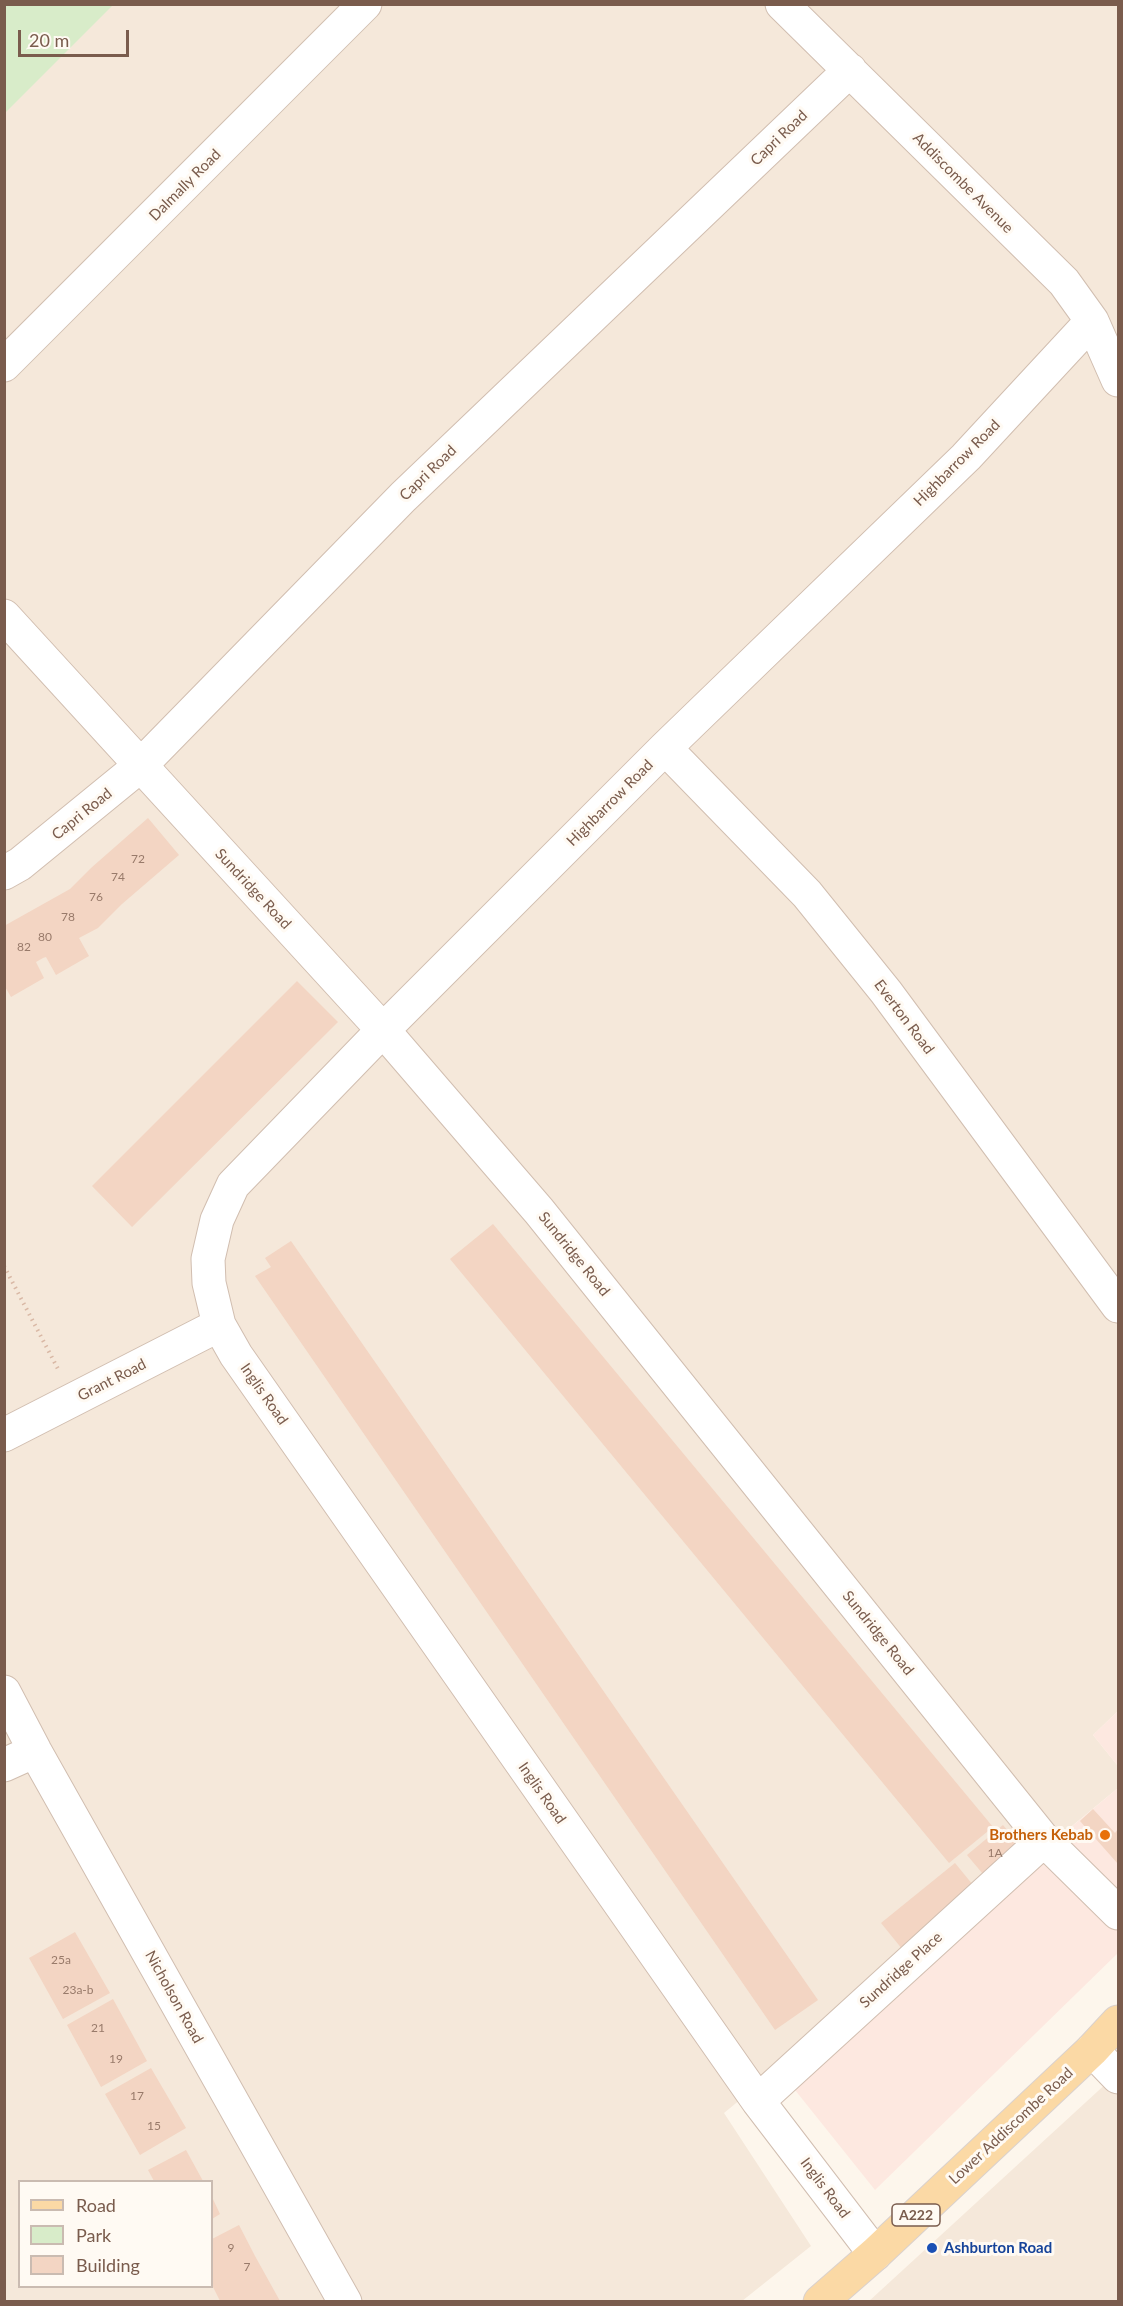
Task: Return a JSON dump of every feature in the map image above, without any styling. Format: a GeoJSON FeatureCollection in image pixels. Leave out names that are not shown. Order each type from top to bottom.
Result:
{"type":"FeatureCollection","features":[{"type":"Feature","properties":{"kind":"main road","name":"Lower Addiscombe Road"},"geometry":{"type":"LineString","coordinates":[[820,2301],[875,2254],[1119,2022]]}},
{"type":"Feature","properties":{"kind":"street","name":"Dalmally Road"},"geometry":{"type":"LineString","coordinates":[[4,365],[365,4]]}},
{"type":"Feature","properties":{"kind":"street","name":"Addiscombe Avenue"},"geometry":{"type":"LineString","coordinates":[[782,4],[1064,282],[1092,321],[1119,380]]}},
{"type":"Feature","properties":{"kind":"street","name":"Capri Road"},"geometry":{"type":"LineString","coordinates":[[4,873],[20,864],[140,766],[403,497],[850,70]]}},
{"type":"Feature","properties":{"kind":"street","name":"Highbarrow Road"},"geometry":{"type":"LineString","coordinates":[[219,1325],[209,1283],[208,1259],[217,1220],[233,1185],[383,1030],[665,748],[966,457],[1092,321]]}},
{"type":"Feature","properties":{"kind":"street","name":"Sundridge Road"},"geometry":{"type":"LineString","coordinates":[[4,616],[383,1030],[539,1211],[1044,1840],[1119,1913]]}},
{"type":"Feature","properties":{"kind":"street","name":"Everton Road"},"geometry":{"type":"LineString","coordinates":[[665,748],[807,894],[886,992],[1119,1306]]}},
{"type":"Feature","properties":{"kind":"street","name":"Grant Road"},"geometry":{"type":"LineString","coordinates":[[4,1436],[219,1325]]}},
{"type":"Feature","properties":{"kind":"street","name":"Inglis Road"},"geometry":{"type":"LineString","coordinates":[[219,1325],[236,1355],[758,2101],[875,2254]]}},
{"type":"Feature","properties":{"kind":"street","name":"Nicholson Road"},"geometry":{"type":"LineString","coordinates":[[4,1692],[345,2301]]}},
{"type":"Feature","properties":{"kind":"street"},"geometry":{"type":"LineString","coordinates":[[4,1765],[35,1751]]}},
{"type":"Feature","properties":{"kind":"street","name":"Sundridge Place"},"geometry":{"type":"LineString","coordinates":[[758,2101],[1044,1840]]}},
{"type":"Feature","properties":{"kind":"street"},"geometry":{"type":"LineString","coordinates":[[1092,2050],[1119,2077]]}},
{"type":"Feature","properties":{"kind":"path"},"geometry":{"type":"LineString","coordinates":[[4,1266],[74,1400]]}},
{"type":"Feature","properties":{"kind":"shaded area"},"geometry":{"type":"Polygon","coordinates":[[[5,5],[1118,5],[1118,1711],[1093,1735],[1118,1766],[1118,1788],[724,2113],[811,2246],[742,2301],[5,2302],[5,5]]]}},
{"type":"Feature","properties":{"kind":"shaded area"},"geometry":{"type":"Polygon","coordinates":[[[1118,1711],[1118,1766],[1093,1735],[1118,1711]]]}},
{"type":"Feature","properties":{"kind":"shaded area"},"geometry":{"type":"Polygon","coordinates":[[[1118,1788],[1118,1953],[875,2190],[779,2070],[1118,1788]]]}},
{"type":"Feature","properties":{"kind":"shaded area"},"geometry":{"type":"Polygon","coordinates":[[[1118,2072],[1118,2301],[868,2302],[1110,2080],[1118,2072]]]}},
{"type":"Feature","properties":{"kind":"green space"},"geometry":{"type":"Polygon","coordinates":[[[5,4],[113,5],[5,113],[5,4]]]}},
{"type":"Feature","properties":{"kind":"building"},"geometry":{"type":"Polygon","coordinates":[[[148,818],[179,855],[98,928],[79,938],[89,956],[56,975],[46,957],[43,958],[36,962],[44,978],[11,997],[4,985],[4,926],[70,889],[148,818]]]}},
{"type":"Feature","properties":{"kind":"building"},"geometry":{"type":"Polygon","coordinates":[[[297,981],[338,1022],[132,1227],[92,1186],[297,981]]]}},
{"type":"Feature","properties":{"kind":"building"},"geometry":{"type":"Polygon","coordinates":[[[493,1224],[993,1827],[949,1863],[450,1259],[493,1224]]]}},
{"type":"Feature","properties":{"kind":"building"},"geometry":{"type":"Polygon","coordinates":[[[291,1241],[818,2000],[775,2030],[255,1276],[271,1267],[265,1258],[291,1241]]]}},
{"type":"Feature","properties":{"kind":"building","name":"Brothers Kebab"},"geometry":{"type":"Polygon","coordinates":[[[1093,1809],[1115,1833],[1118,1829],[1118,1864],[1080,1821],[1093,1809]]]}},
{"type":"Feature","properties":{"kind":"building"},"geometry":{"type":"Polygon","coordinates":[[[1003,1825],[1024,1850],[988,1880],[967,1855],[1003,1825]]]}},
{"type":"Feature","properties":{"kind":"building"},"geometry":{"type":"Polygon","coordinates":[[[955,1863],[982,1896],[907,1955],[881,1923],[955,1863]]]}},
{"type":"Feature","properties":{"kind":"building"},"geometry":{"type":"Polygon","coordinates":[[[75,1932],[110,1993],[63,2019],[29,1958],[75,1932]]]}},
{"type":"Feature","properties":{"kind":"building"},"geometry":{"type":"Polygon","coordinates":[[[113,1999],[147,2061],[101,2087],[67,2025],[113,1999]]]}},
{"type":"Feature","properties":{"kind":"building"},"geometry":{"type":"Polygon","coordinates":[[[151,2068],[186,2128],[140,2155],[105,2094],[151,2068]]]}},
{"type":"Feature","properties":{"kind":"building"},"geometry":{"type":"Polygon","coordinates":[[[186,2150],[202,2180],[153,2180],[148,2170],[186,2150]]]}},
{"type":"Feature","properties":{"kind":"building"},"geometry":{"type":"Polygon","coordinates":[[[213,2199],[220,2214],[213,2218],[213,2199]]]}},
{"type":"Feature","properties":{"kind":"building"},"geometry":{"type":"Polygon","coordinates":[[[239,2225],[280,2301],[220,2301],[213,2287],[213,2238],[239,2225]]]}},
{"type":"Feature","properties":{"kind":"place","name":"Brothers Kebab"},"geometry":{"type":"Point","coordinates":[1105,1835]}},
{"type":"Feature","properties":{"kind":"place","name":"Ashburton Road"},"geometry":{"type":"Point","coordinates":[932,2248]}}]}
